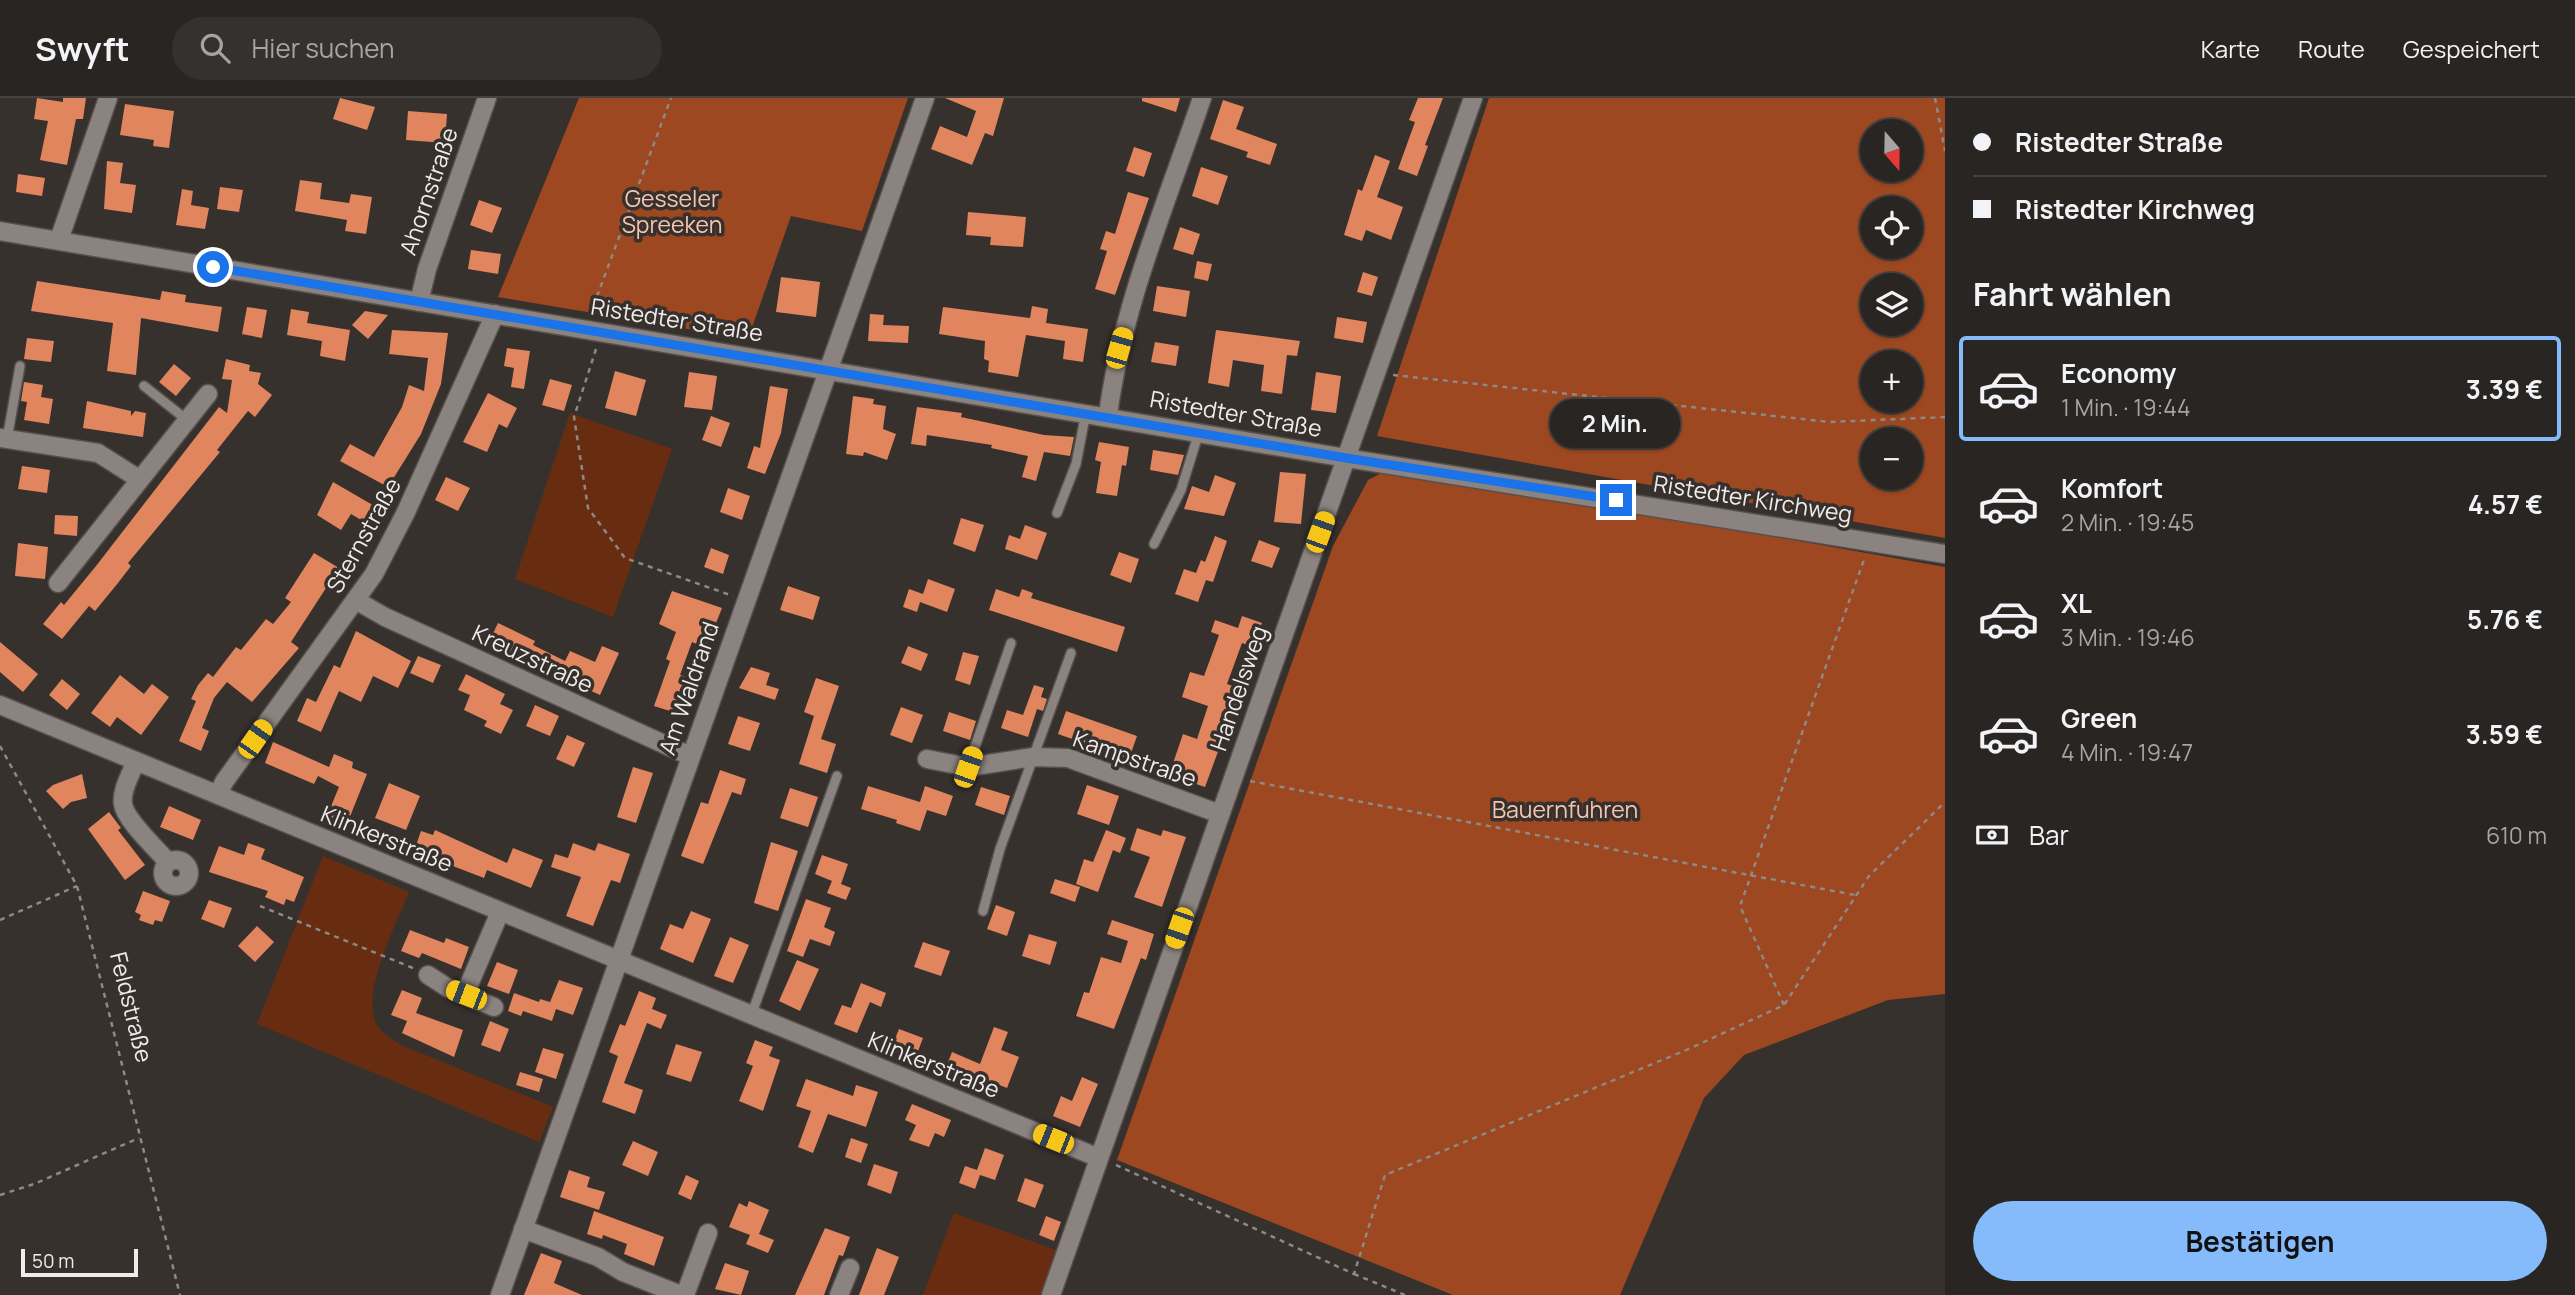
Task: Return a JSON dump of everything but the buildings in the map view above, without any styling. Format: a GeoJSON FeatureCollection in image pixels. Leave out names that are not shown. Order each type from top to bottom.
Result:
{"type":"FeatureCollection","features":[{"type":"Feature","properties":{"kind":"street"},"geometry":{"type":"LineString","coordinates":[[59,240],[108,98]]}},
{"type":"Feature","properties":{"kind":"street","name":"Am Waldrand"},"geometry":{"type":"LineString","coordinates":[[499,1295],[925,98]]}},
{"type":"Feature","properties":{"kind":"street"},"geometry":{"type":"LineString","coordinates":[[1108,415],[1119,348],[1129,314],[1202,98]]}},
{"type":"Feature","properties":{"kind":"street","name":"Handelsweg"},"geometry":{"type":"LineString","coordinates":[[1051,1295],[1473,98]]}},
{"type":"Feature","properties":{"kind":"street","name":"Ahornstraße"},"geometry":{"type":"LineString","coordinates":[[419,302],[427,269],[484,99]]}},
{"type":"Feature","properties":{"kind":"street","name":"Ristedter Straße"},"geometry":{"type":"LineString","coordinates":[[0,230],[1108,415],[1346,458]]}},
{"type":"Feature","properties":{"kind":"street","name":"Sternstraße"},"geometry":{"type":"LineString","coordinates":[[218,795],[224,782],[357,601],[406,512],[495,314]]}},
{"type":"Feature","properties":{"kind":"street"},"geometry":{"type":"LineString","coordinates":[[58,583],[208,394]]}},
{"type":"Feature","properties":{"kind":"street"},"geometry":{"type":"LineString","coordinates":[[4,438],[98,453],[139,479]]}},
{"type":"Feature","properties":{"kind":"street","name":"Ristedter Kirchweg"},"geometry":{"type":"LineString","coordinates":[[1346,458],[1945,554]]}},
{"type":"Feature","properties":{"kind":"street","name":"Kreuzstraße"},"geometry":{"type":"LineString","coordinates":[[357,601],[398,623],[690,756]]}},
{"type":"Feature","properties":{"kind":"street","name":"Klinkerstraße"},"geometry":{"type":"LineString","coordinates":[[2,706],[1099,1158]]}},
{"type":"Feature","properties":{"kind":"street","name":"Kampstraße"},"geometry":{"type":"LineString","coordinates":[[927,759],[968,767],[1033,757],[1068,758],[1220,814]]}},
{"type":"Feature","properties":{"kind":"street"},"geometry":{"type":"LineString","coordinates":[[136,761],[124,791],[123,804],[128,815],[168,862]]}},
{"type":"Feature","properties":{"kind":"street"},"geometry":{"type":"LineString","coordinates":[[466,995],[500,912]]}},
{"type":"Feature","properties":{"kind":"street"},"geometry":{"type":"LineString","coordinates":[[428,975],[494,1007]]}},
{"type":"Feature","properties":{"kind":"street"},"geometry":{"type":"LineString","coordinates":[[523,1229],[598,1257],[623,1272],[683,1295],[708,1233]]}},
{"type":"Feature","properties":{"kind":"street"},"geometry":{"type":"LineString","coordinates":[[839,1295],[850,1268]]}},
{"type":"Feature","properties":{"kind":"lane"},"geometry":{"type":"LineString","coordinates":[[4,438],[20,366]]}},
{"type":"Feature","properties":{"kind":"lane"},"geometry":{"type":"LineString","coordinates":[[144,386],[187,420]]}},
{"type":"Feature","properties":{"kind":"lane"},"geometry":{"type":"LineString","coordinates":[[1057,513],[1076,464],[1086,412]]}},
{"type":"Feature","properties":{"kind":"lane"},"geometry":{"type":"LineString","coordinates":[[1154,544],[1181,490],[1199,431]]}},
{"type":"Feature","properties":{"kind":"lane"},"geometry":{"type":"LineString","coordinates":[[968,767],[1011,643]]}},
{"type":"Feature","properties":{"kind":"lane","name":"Kampstraße"},"geometry":{"type":"LineString","coordinates":[[983,911],[1000,849],[1071,653]]}},
{"type":"Feature","properties":{"kind":"lane"},"geometry":{"type":"LineString","coordinates":[[751,1016],[837,776]]}},
{"type":"Feature","properties":{"kind":"path"},"geometry":{"type":"LineString","coordinates":[[671,98],[593,330],[574,417],[588,508],[625,558],[746,601]]}},
{"type":"Feature","properties":{"kind":"path"},"geometry":{"type":"LineString","coordinates":[[1935,98],[1945,151]]}},
{"type":"Feature","properties":{"kind":"path"},"geometry":{"type":"LineString","coordinates":[[1376,373],[1830,422],[1945,417]]}},
{"type":"Feature","properties":{"kind":"path"},"geometry":{"type":"LineString","coordinates":[[1783,1005],[1740,906],[1871,542]]}},
{"type":"Feature","properties":{"kind":"path","name":"Feldstraße"},"geometry":{"type":"LineString","coordinates":[[0,746],[76,886],[180,1295]]}},
{"type":"Feature","properties":{"kind":"path"},"geometry":{"type":"LineString","coordinates":[[1233,778],[1856,895]]}},
{"type":"Feature","properties":{"kind":"path"},"geometry":{"type":"LineString","coordinates":[[1354,1274],[1385,1175],[1691,1048],[1783,1005],[1869,876],[1945,802]]}},
{"type":"Feature","properties":{"kind":"path"},"geometry":{"type":"LineString","coordinates":[[0,920],[76,886]]}},
{"type":"Feature","properties":{"kind":"path"},"geometry":{"type":"LineString","coordinates":[[260,906],[428,975]]}},
{"type":"Feature","properties":{"kind":"path"},"geometry":{"type":"LineString","coordinates":[[0,1195],[34,1184],[139,1138]]}},
{"type":"Feature","properties":{"kind":"path"},"geometry":{"type":"LineString","coordinates":[[1099,1158],[1405,1295]]}},
{"type":"Feature","properties":{"kind":"shaded area"},"geometry":{"type":"Polygon","coordinates":[[[570,413],[672,449],[613,617],[515,579],[570,413]]]}},
{"type":"Feature","properties":{"kind":"shaded area"},"geometry":{"type":"Polygon","coordinates":[[[323,856],[409,892],[383,954],[374,988],[372,1004],[378,1027],[401,1045],[553,1107],[539,1142],[257,1024],[323,856]]]}},
{"type":"Feature","properties":{"kind":"shaded area"},"geometry":{"type":"Polygon","coordinates":[[[954,1213],[1056,1250],[1041,1295],[923,1295],[954,1213]]]}},
{"type":"Feature","properties":{"kind":"green space","name":"Gesseler Spreeken"},"geometry":{"type":"Polygon","coordinates":[[[579,98],[908,98],[862,231],[791,216],[748,339],[498,297],[579,98]]]}},
{"type":"Feature","properties":{"kind":"green space"},"geometry":{"type":"Polygon","coordinates":[[[1489,98],[1945,98],[1945,538],[1377,436],[1489,98]]]}},
{"type":"Feature","properties":{"kind":"green space","name":"Bauernfuhren"},"geometry":{"type":"Polygon","coordinates":[[[1391,468],[1945,567],[1945,994],[1888,1000],[1744,1055],[1704,1098],[1620,1295],[1453,1295],[1117,1160],[1333,546],[1368,480],[1391,468]]]}},
{"type":"Feature","properties":{"kind":"route"},"geometry":{"type":"LineString","coordinates":[[213,267],[1108,415],[1346,458],[1616,500]]}}]}
